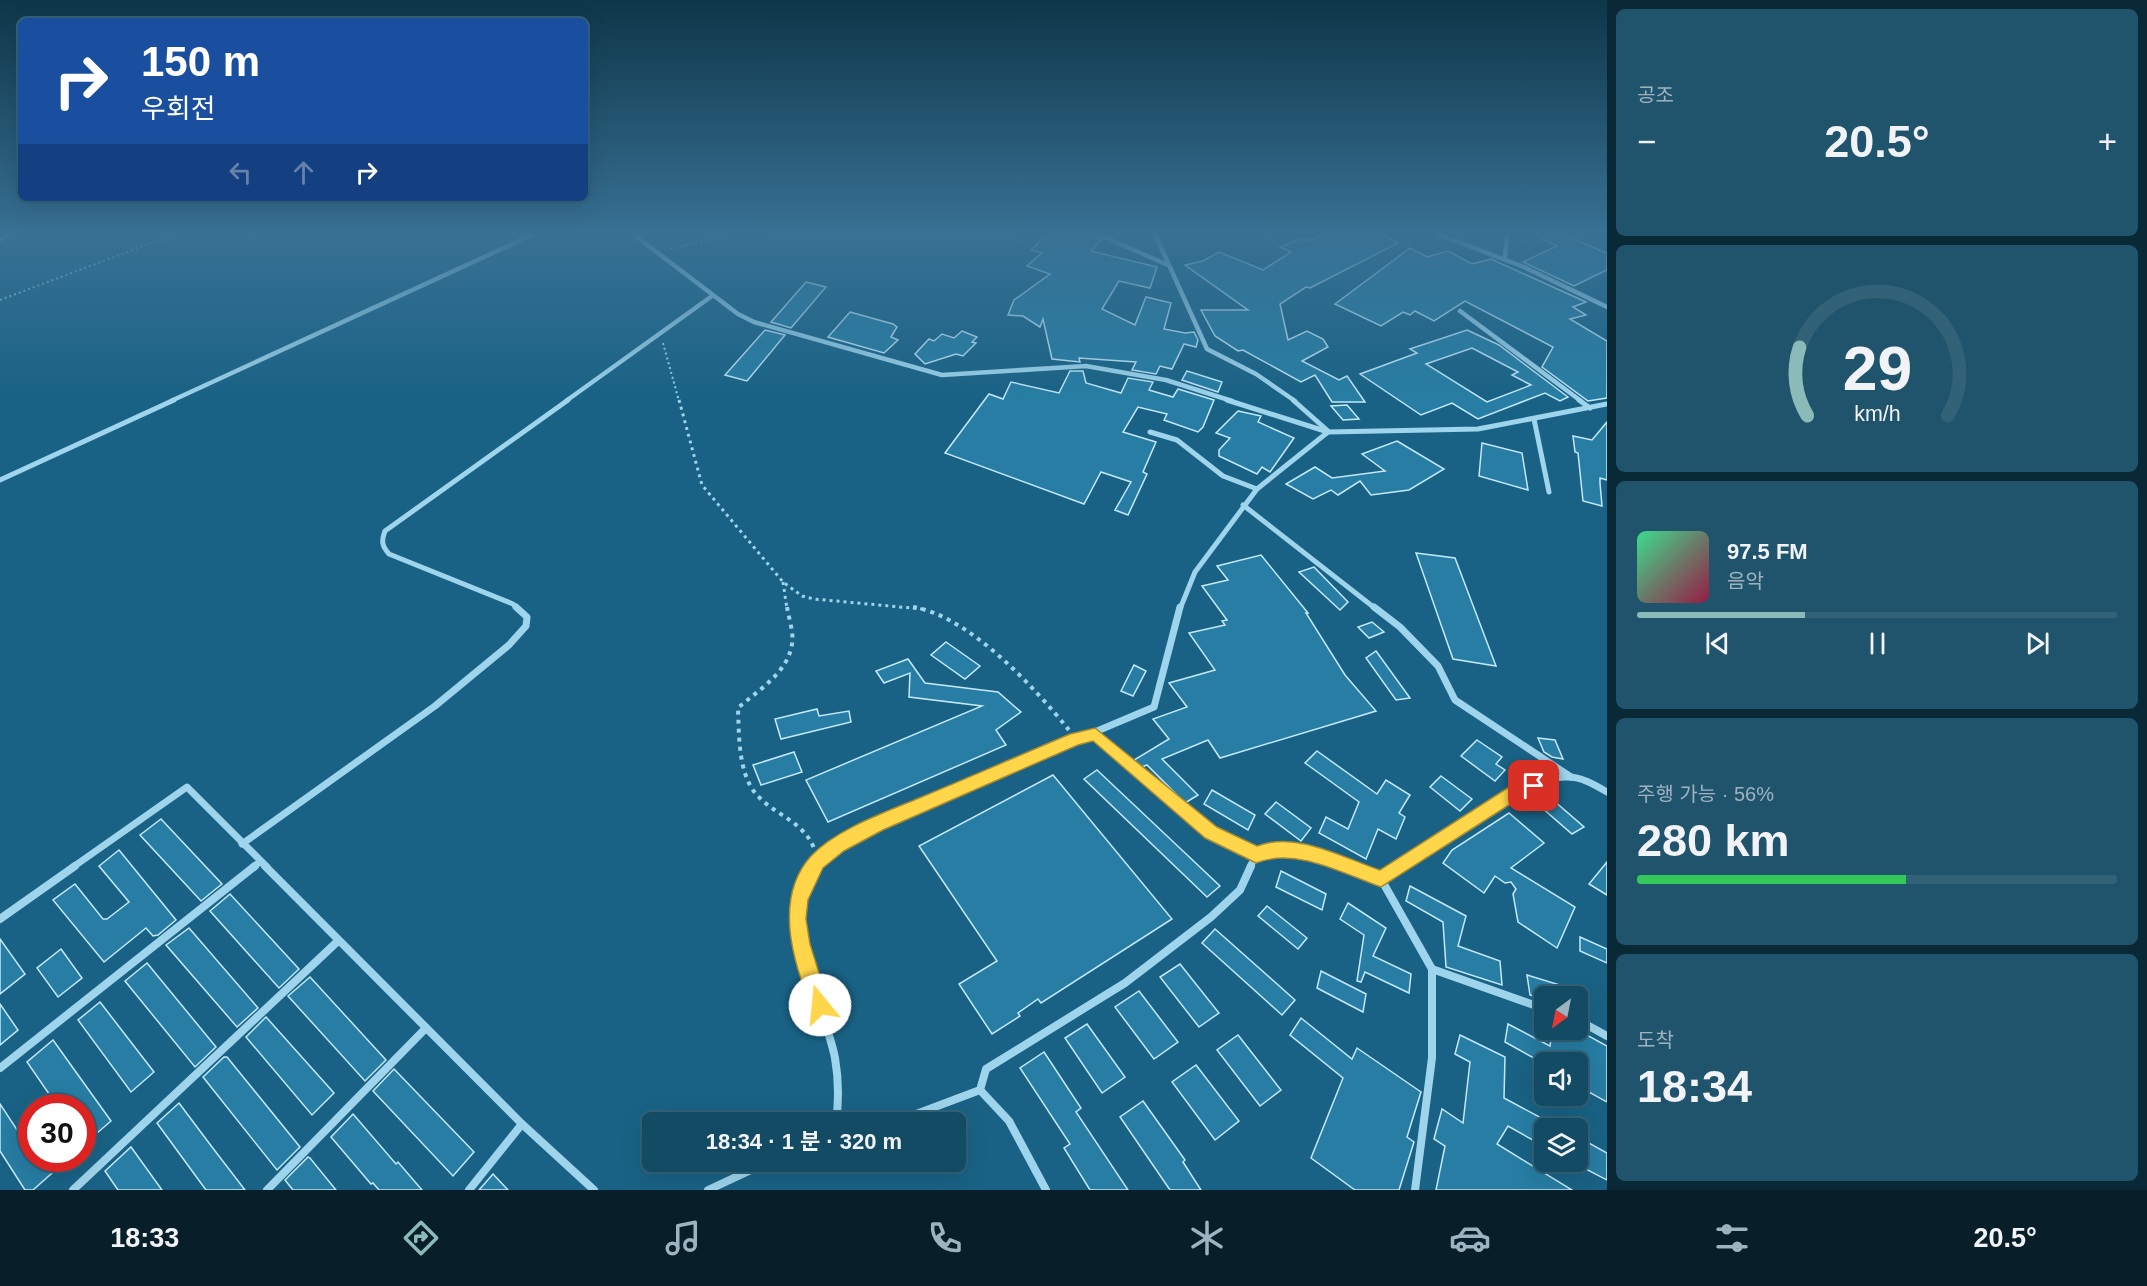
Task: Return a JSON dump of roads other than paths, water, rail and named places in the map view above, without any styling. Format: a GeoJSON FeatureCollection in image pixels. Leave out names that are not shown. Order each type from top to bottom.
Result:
{"type":"FeatureCollection","features":[{"type":"Feature","properties":{"kind":"street"},"geometry":{"type":"LineString","coordinates":[[0,480],[413,290]]}},
{"type":"Feature","properties":{"kind":"street"},"geometry":{"type":"LineString","coordinates":[[704,290],[754,322],[928,373],[968,376],[1074,367],[1105,368],[1166,380],[1328,432],[1478,429],[1607,404]]}},
{"type":"Feature","properties":{"kind":"street"},"geometry":{"type":"LineString","coordinates":[[1180,290],[1207,349],[1232,359],[1305,407],[1328,432]]}},
{"type":"Feature","properties":{"kind":"street"},"geometry":{"type":"LineString","coordinates":[[1571,290],[1607,307]]}},
{"type":"Feature","properties":{"kind":"street"},"geometry":{"type":"LineString","coordinates":[[242,844],[435,706],[509,645],[525,626],[527,617],[513,604],[389,554],[383,547],[381,538],[385,531],[712,296]]}},
{"type":"Feature","properties":{"kind":"street"},"geometry":{"type":"LineString","coordinates":[[1460,311],[1590,408]]}},
{"type":"Feature","properties":{"kind":"street"},"geometry":{"type":"LineString","coordinates":[[1534,418],[1549,492]]}},
{"type":"Feature","properties":{"kind":"street"},"geometry":{"type":"LineString","coordinates":[[1150,432],[1177,440],[1222,476],[1257,489]]}},
{"type":"Feature","properties":{"kind":"street"},"geometry":{"type":"LineString","coordinates":[[838,1112],[842,1089],[838,1065],[801,944],[797,919],[799,900],[817,862],[838,846],[877,824],[1076,738],[1095,734],[1154,707],[1180,608],[1195,572],[1257,489],[1328,432]]}},
{"type":"Feature","properties":{"kind":"street"},"geometry":{"type":"LineString","coordinates":[[1243,505],[1400,627],[1438,666],[1455,700],[1572,777],[1607,792]]}},
{"type":"Feature","properties":{"kind":"street"},"geometry":{"type":"LineString","coordinates":[[1095,734],[1211,833],[1256,855]]}},
{"type":"Feature","properties":{"kind":"street"},"geometry":{"type":"LineString","coordinates":[[1381,879],[1515,793],[1559,777],[1572,777]]}},
{"type":"Feature","properties":{"kind":"street"},"geometry":{"type":"LineString","coordinates":[[0,919],[187,787],[522,1124],[594,1190]]}},
{"type":"Feature","properties":{"kind":"street"},"geometry":{"type":"LineString","coordinates":[[980,1090],[986,1069],[1125,983],[1211,917],[1240,890],[1256,855],[1273,848],[1301,851],[1381,879],[1432,969],[1432,1058],[1415,1190]]}},
{"type":"Feature","properties":{"kind":"street"},"geometry":{"type":"LineString","coordinates":[[0,1068],[260,862]]}},
{"type":"Feature","properties":{"kind":"street"},"geometry":{"type":"LineString","coordinates":[[73,1190],[338,941]]}},
{"type":"Feature","properties":{"kind":"street"},"geometry":{"type":"LineString","coordinates":[[1432,969],[1534,1005]]}},
{"type":"Feature","properties":{"kind":"street"},"geometry":{"type":"LineString","coordinates":[[1588,1026],[1607,1036]]}},
{"type":"Feature","properties":{"kind":"street"},"geometry":{"type":"LineString","coordinates":[[267,1190],[426,1028]]}},
{"type":"Feature","properties":{"kind":"street"},"geometry":{"type":"LineString","coordinates":[[919,1112],[980,1090],[992,1098],[1033,1162],[1046,1190]]}},
{"type":"Feature","properties":{"kind":"street"},"geometry":{"type":"LineString","coordinates":[[469,1190],[522,1124]]}},
{"type":"Feature","properties":{"kind":"street"},"geometry":{"type":"LineString","coordinates":[[708,1190],[746,1172]]}}]}
